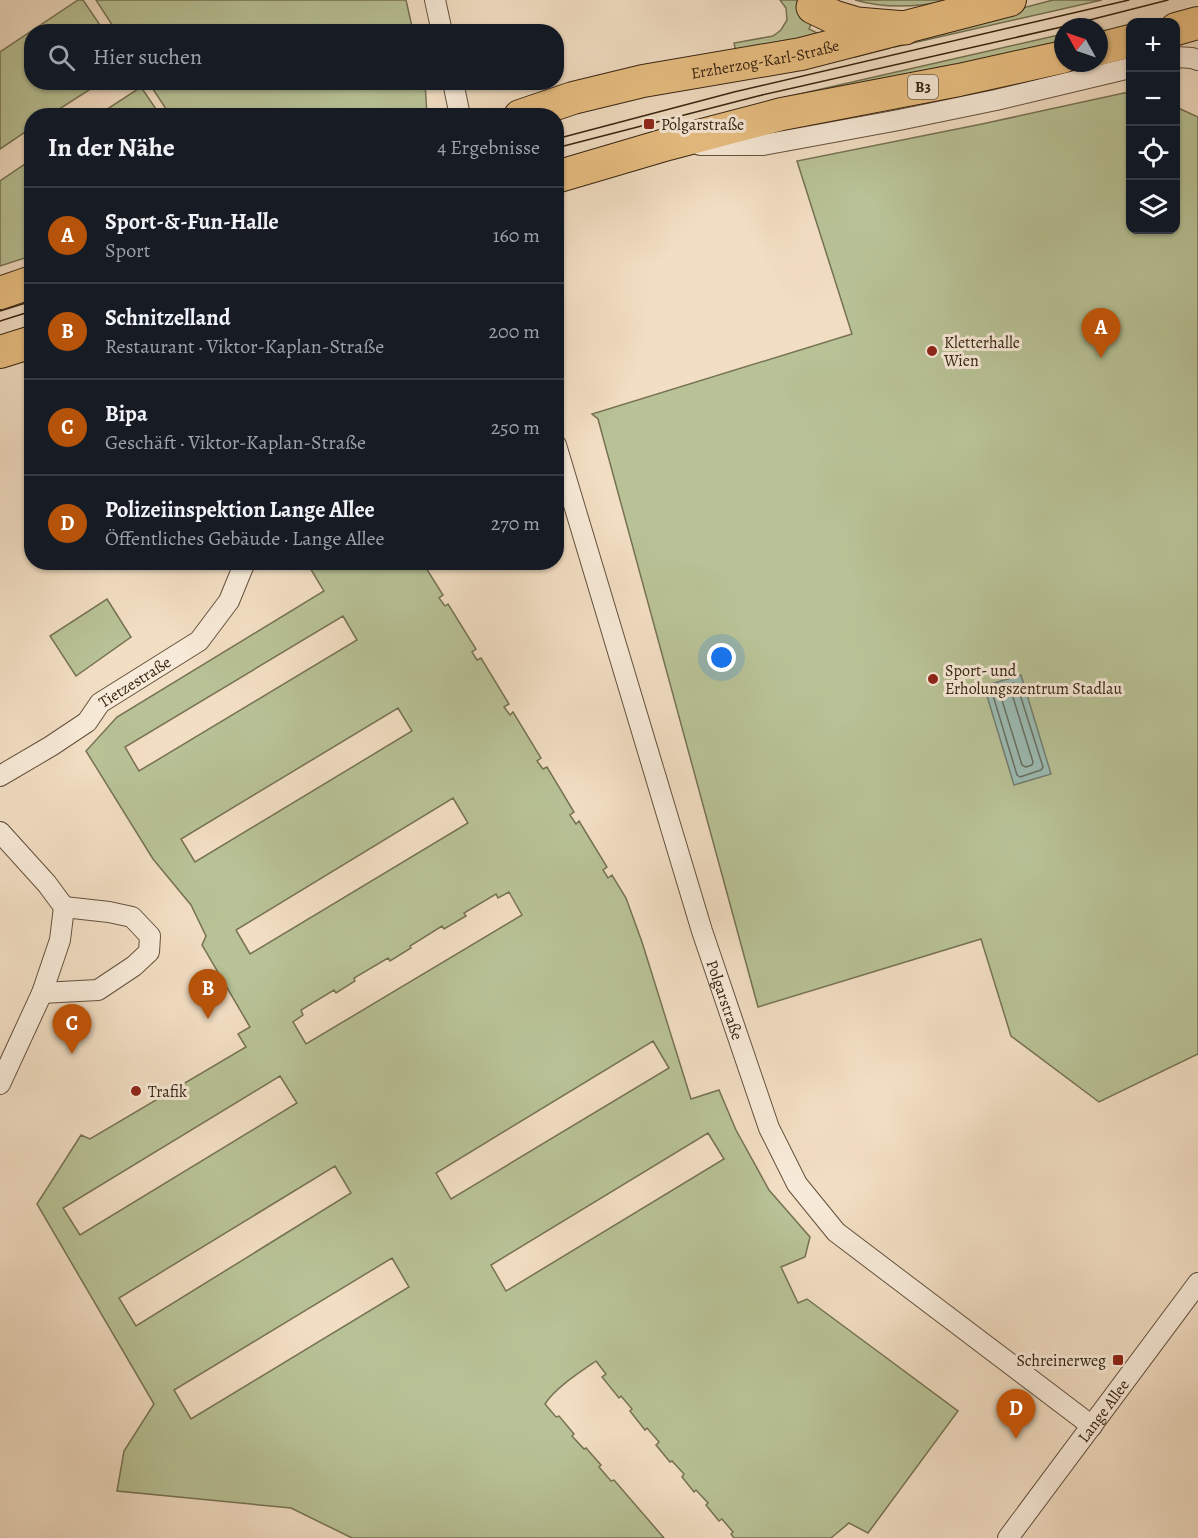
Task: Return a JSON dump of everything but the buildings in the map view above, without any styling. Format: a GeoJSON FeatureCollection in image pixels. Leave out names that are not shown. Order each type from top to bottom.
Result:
{"type":"FeatureCollection","features":[{"type":"Feature","properties":{"kind":"highway"},"geometry":{"type":"LineString","coordinates":[[813,7],[856,24],[905,27]]}},
{"type":"Feature","properties":{"kind":"main road","name":"Erzherzog-Karl-Straße"},"geometry":{"type":"LineString","coordinates":[[544,108],[573,98],[643,81],[801,54],[1010,0]]}},
{"type":"Feature","properties":{"kind":"main road"},"geometry":{"type":"LineString","coordinates":[[1180,28],[1198,23]]}},
{"type":"Feature","properties":{"kind":"main road"},"geometry":{"type":"LineString","coordinates":[[1108,47],[1126,42]]}},
{"type":"Feature","properties":{"kind":"main road","name":"B3"},"geometry":{"type":"LineString","coordinates":[[564,175],[782,114],[1054,59]]}},
{"type":"Feature","properties":{"kind":"main road"},"geometry":{"type":"LineString","coordinates":[[0,293],[24,285]]}},
{"type":"Feature","properties":{"kind":"main road"},"geometry":{"type":"LineString","coordinates":[[0,352],[24,344]]}},
{"type":"Feature","properties":{"kind":"street"},"geometry":{"type":"LineString","coordinates":[[435,0],[440,24]]}},
{"type":"Feature","properties":{"kind":"street"},"geometry":{"type":"LineString","coordinates":[[1180,57],[1198,60]]}},
{"type":"Feature","properties":{"kind":"street"},"geometry":{"type":"LineString","coordinates":[[668,144],[763,145],[996,100],[1126,69]]}},
{"type":"Feature","properties":{"kind":"street"},"geometry":{"type":"LineString","coordinates":[[455,90],[458,108]]}},
{"type":"Feature","properties":{"kind":"street","name":"Polgarstraße"},"geometry":{"type":"LineString","coordinates":[[564,472],[700,922],[769,1128],[797,1184],[836,1232],[1092,1425]]}},
{"type":"Feature","properties":{"kind":"street","name":"Tietzestraße"},"geometry":{"type":"LineString","coordinates":[[0,776],[87,722],[100,703],[200,641],[229,601],[243,570]]}},
{"type":"Feature","properties":{"kind":"street"},"geometry":{"type":"LineString","coordinates":[[0,832],[47,884],[64,907],[60,940],[42,993],[0,1084]]}},
{"type":"Feature","properties":{"kind":"street"},"geometry":{"type":"LineString","coordinates":[[42,993],[98,990],[134,966],[149,952],[150,936],[132,917],[64,907]]}},
{"type":"Feature","properties":{"kind":"street","name":"Lange Allee"},"geometry":{"type":"LineString","coordinates":[[1008,1538],[1198,1283]]}},
{"type":"Feature","properties":{"kind":"green space"},"geometry":{"type":"Polygon","coordinates":[[[78,0],[83,0],[99,24],[42,24],[78,0]]]}},
{"type":"Feature","properties":{"kind":"green space"},"geometry":{"type":"Polygon","coordinates":[[[96,0],[406,0],[411,24],[111,24],[96,0]]]}},
{"type":"Feature","properties":{"kind":"green space"},"geometry":{"type":"Polygon","coordinates":[[[780,0],[813,0],[809,29],[818,36],[736,52],[734,43],[773,36],[781,30],[787,20],[786,8],[780,0]]]}},
{"type":"Feature","properties":{"kind":"green space"},"geometry":{"type":"Polygon","coordinates":[[[855,0],[951,0],[903,6],[879,5],[855,0]]]}},
{"type":"Feature","properties":{"kind":"green space"},"geometry":{"type":"Polygon","coordinates":[[[1053,0],[1102,0],[895,47],[891,46],[855,57],[855,52],[1053,0]]]}},
{"type":"Feature","properties":{"kind":"green space"},"geometry":{"type":"Polygon","coordinates":[[[24,36],[24,90],[89,90],[61,108],[24,108],[24,133],[0,149],[0,52],[24,36]]]}},
{"type":"Feature","properties":{"kind":"green space"},"geometry":{"type":"Polygon","coordinates":[[[1054,36],[1054,48],[763,108],[769,101],[1054,36]]]}},
{"type":"Feature","properties":{"kind":"green space"},"geometry":{"type":"Polygon","coordinates":[[[136,90],[143,90],[155,108],[109,108],[136,90]]]}},
{"type":"Feature","properties":{"kind":"green space"},"geometry":{"type":"Polygon","coordinates":[[[154,90],[425,90],[427,108],[165,108],[154,90]]]}},
{"type":"Feature","properties":{"kind":"green space","name":"Sport- und Erholungszentrum Stadlau"},"geometry":{"type":"Polygon","coordinates":[[[1126,93],[1126,234],[1180,234],[1180,109],[1198,117],[1198,1054],[1099,1102],[1011,1036],[981,939],[758,1007],[598,419],[592,414],[852,334],[797,161],[1126,93]]]}},
{"type":"Feature","properties":{"kind":"green space"},"geometry":{"type":"Polygon","coordinates":[[[24,165],[24,258],[0,266],[0,181],[24,165]]]}},
{"type":"Feature","properties":{"kind":"green space"},"geometry":{"type":"Polygon","coordinates":[[[311,570],[427,570],[443,595],[439,598],[445,606],[448,604],[476,649],[472,652],[477,660],[481,658],[509,704],[504,707],[510,715],[513,712],[541,758],[537,761],[543,769],[547,767],[574,812],[570,815],[576,824],[579,821],[607,867],[603,870],[608,878],[612,875],[626,898],[691,1099],[719,1090],[736,1130],[769,1190],[810,1237],[805,1257],[781,1267],[798,1303],[807,1299],[958,1411],[868,1533],[849,1523],[831,1538],[734,1538],[731,1534],[733,1532],[722,1519],[719,1521],[706,1505],[708,1503],[696,1490],[694,1492],[682,1477],[684,1474],[656,1445],[659,1442],[647,1428],[645,1430],[630,1411],[632,1409],[621,1396],[619,1398],[602,1377],[606,1374],[596,1361],[561,1386],[545,1404],[556,1417],[559,1416],[574,1434],[572,1436],[584,1449],[586,1448],[611,1481],[614,1480],[664,1538],[352,1538],[291,1508],[117,1491],[124,1451],[154,1404],[37,1204],[81,1135],[90,1139],[246,1047],[238,1034],[250,1027],[202,945],[206,936],[191,905],[153,859],[86,751],[117,717],[324,591],[311,570]],[[343,616],[125,747],[139,771],[357,640],[343,616]],[[398,708],[181,839],[195,862],[412,731],[398,708]],[[453,798],[236,930],[250,954],[468,823],[453,798]],[[509,892],[498,898],[496,894],[464,913],[466,916],[444,929],[442,926],[390,961],[388,958],[354,978],[355,981],[336,993],[334,990],[301,1010],[303,1015],[293,1022],[306,1044],[522,915],[509,892]],[[653,1041],[436,1173],[451,1199],[669,1068],[653,1041]],[[280,1076],[63,1208],[80,1235],[297,1103],[280,1076]],[[708,1133],[491,1265],[506,1291],[724,1159],[708,1133]],[[335,1166],[119,1298],[136,1326],[351,1193],[335,1166]],[[392,1258],[174,1390],[191,1419],[409,1287],[392,1258]]]}},
{"type":"Feature","properties":{"kind":"green space"},"geometry":{"type":"Polygon","coordinates":[[[107,599],[131,637],[76,676],[50,636],[107,599]]]}},
{"type":"Feature","properties":{"kind":"water"},"geometry":{"type":"Polygon","coordinates":[[[1021,675],[1051,774],[1014,785],[984,686],[1021,675]]]}},
{"type":"Feature","properties":{"kind":"tram line"},"geometry":{"type":"LineString","coordinates":[[564,137],[734,92],[1129,0]]}},
{"type":"Feature","properties":{"kind":"tram line"},"geometry":{"type":"LineString","coordinates":[[564,146],[758,96],[1066,26],[1168,0]]}},
{"type":"Feature","properties":{"kind":"tram line"},"geometry":{"type":"LineString","coordinates":[[0,311],[24,304]]}},
{"type":"Feature","properties":{"kind":"tram line"},"geometry":{"type":"LineString","coordinates":[[0,321],[24,314]]}},
{"type":"Feature","properties":{"kind":"place","name":"Polgarstraße"},"geometry":{"type":"Point","coordinates":[649,124]}},
{"type":"Feature","properties":{"kind":"place","name":"Kletterhalle Wien"},"geometry":{"type":"Point","coordinates":[932,351]}},
{"type":"Feature","properties":{"kind":"place","name":"Sport-&-Fun-Halle"},"geometry":{"type":"Point","coordinates":[1101,358]}},
{"type":"Feature","properties":{"kind":"place","name":"Sport- und Erholungszentrum Stadlau"},"geometry":{"type":"Point","coordinates":[933,679]}},
{"type":"Feature","properties":{"kind":"place","name":"Schnitzelland"},"geometry":{"type":"Point","coordinates":[208,1019]}},
{"type":"Feature","properties":{"kind":"place","name":"Bipa"},"geometry":{"type":"Point","coordinates":[72,1054]}},
{"type":"Feature","properties":{"kind":"place","name":"Trafik"},"geometry":{"type":"Point","coordinates":[136,1091]}},
{"type":"Feature","properties":{"kind":"place","name":"Schreinerweg"},"geometry":{"type":"Point","coordinates":[1118,1360]}},
{"type":"Feature","properties":{"kind":"place","name":"Polizeiinspektion Lange Allee"},"geometry":{"type":"Point","coordinates":[1016,1439]}}]}
